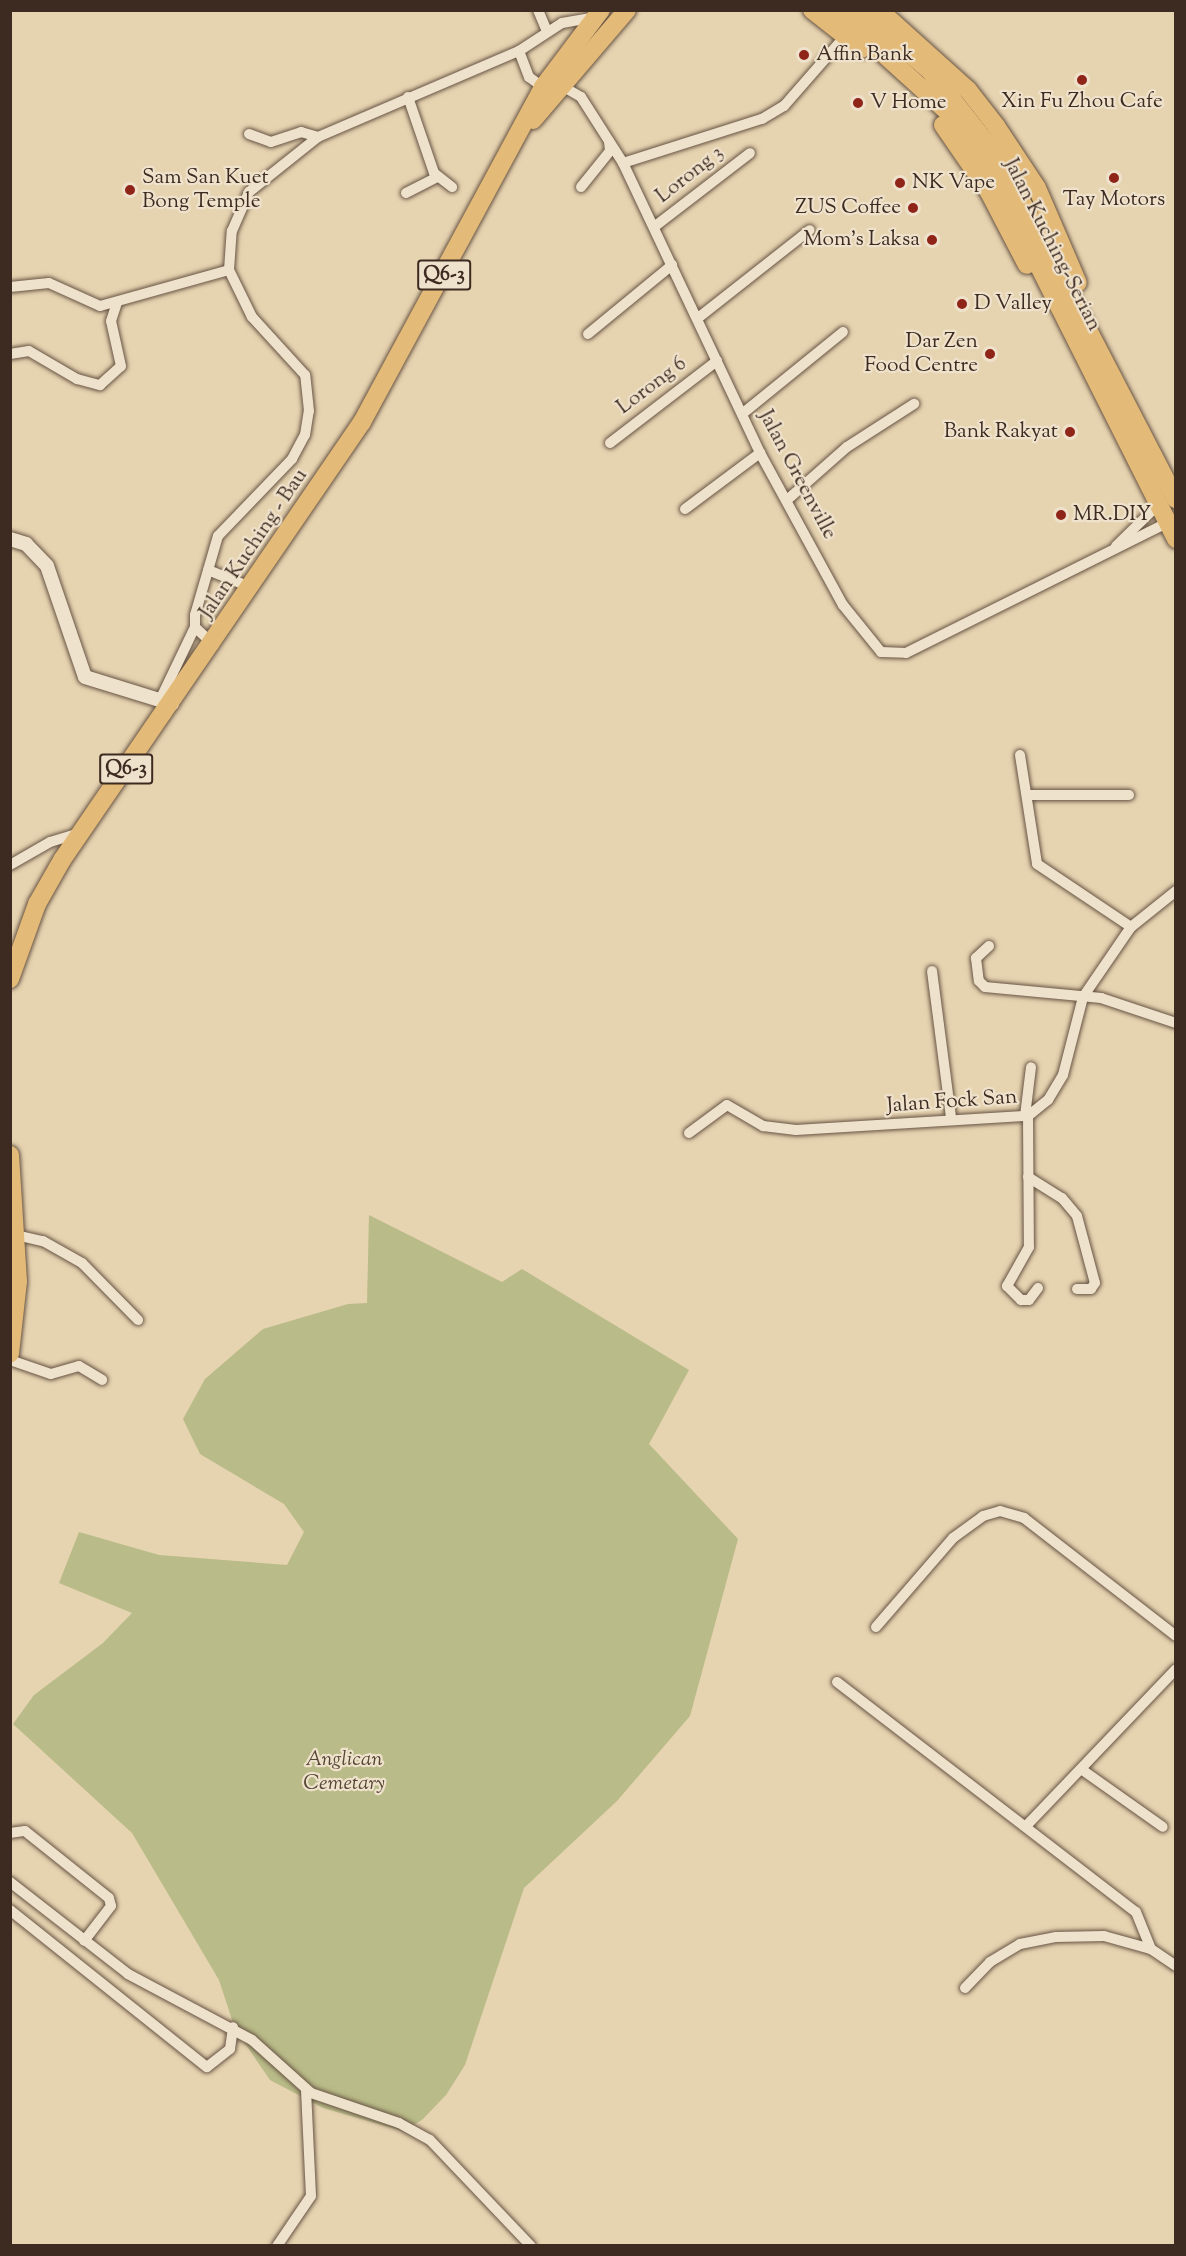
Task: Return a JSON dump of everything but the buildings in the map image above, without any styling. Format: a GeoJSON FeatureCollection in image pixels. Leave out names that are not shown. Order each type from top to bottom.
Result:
{"type":"FeatureCollection","features":[{"type":"Feature","properties":{"kind":"main road","name":"Jalan Kuching - Bau"},"geometry":{"type":"LineString","coordinates":[[525,128],[627,10]]}},
{"type":"Feature","properties":{"kind":"main road"},"geometry":{"type":"LineString","coordinates":[[812,10],[845,36],[948,129],[1070,333]]}},
{"type":"Feature","properties":{"kind":"main road","name":"Jalan Kuching-Serian"},"geometry":{"type":"LineString","coordinates":[[835,10],[955,109],[999,184],[1070,333],[1176,539]]}},
{"type":"Feature","properties":{"kind":"main road","name":"Jalan Kuching-Serian"},"geometry":{"type":"LineString","coordinates":[[858,10],[955,109],[1000,160],[1088,322],[1176,499]]}},
{"type":"Feature","properties":{"kind":"main road"},"geometry":{"type":"LineString","coordinates":[[879,10],[968,90],[1012,149],[1070,262],[1088,322]]}},
{"type":"Feature","properties":{"kind":"main road","name":"Jalan Kuching - Bau"},"geometry":{"type":"LineString","coordinates":[[10,979],[38,904],[80,833],[166,702],[214,645],[250,587],[362,422],[525,128],[543,87],[598,14]]}},
{"type":"Feature","properties":{"kind":"main road"},"geometry":{"type":"LineString","coordinates":[[10,1155],[16,1235],[10,1354]]}},
{"type":"Feature","properties":{"kind":"street"},"geometry":{"type":"LineString","coordinates":[[538,10],[547,31]]}},
{"type":"Feature","properties":{"kind":"street"},"geometry":{"type":"LineString","coordinates":[[10,539],[26,544],[47,566],[84,677],[134,696],[166,702],[195,627],[218,536],[231,518],[292,459],[305,435],[309,411],[305,375],[252,317],[230,270],[232,231],[249,192],[318,137],[519,51],[547,31],[598,14]]}},
{"type":"Feature","properties":{"kind":"street"},"geometry":{"type":"LineString","coordinates":[[623,163],[762,119],[784,106],[845,36]]}},
{"type":"Feature","properties":{"kind":"street"},"geometry":{"type":"LineString","coordinates":[[519,51],[529,77],[543,87]]}},
{"type":"Feature","properties":{"kind":"street","name":"Jalan Greenville"},"geometry":{"type":"LineString","coordinates":[[562,86],[581,97],[623,163],[760,453],[866,639],[881,652],[895,656],[1167,523]]}},
{"type":"Feature","properties":{"kind":"street"},"geometry":{"type":"LineString","coordinates":[[408,97],[437,177],[452,187]]}},
{"type":"Feature","properties":{"kind":"street"},"geometry":{"type":"LineString","coordinates":[[249,134],[271,142],[301,132],[318,137]]}},
{"type":"Feature","properties":{"kind":"street"},"geometry":{"type":"LineString","coordinates":[[581,187],[610,150],[609,141]]}},
{"type":"Feature","properties":{"kind":"street","name":"Lorong 3"},"geometry":{"type":"LineString","coordinates":[[654,227],[750,153]]}},
{"type":"Feature","properties":{"kind":"street"},"geometry":{"type":"LineString","coordinates":[[406,193],[437,177]]}},
{"type":"Feature","properties":{"kind":"street"},"geometry":{"type":"LineString","coordinates":[[698,318],[810,230]]}},
{"type":"Feature","properties":{"kind":"street"},"geometry":{"type":"LineString","coordinates":[[588,334],[672,265]]}},
{"type":"Feature","properties":{"kind":"street"},"geometry":{"type":"LineString","coordinates":[[10,287],[35,281],[90,305],[117,303],[230,270]]}},
{"type":"Feature","properties":{"kind":"street"},"geometry":{"type":"LineString","coordinates":[[10,354],[29,351],[100,385],[121,366],[111,321],[117,303]]}},
{"type":"Feature","properties":{"kind":"street"},"geometry":{"type":"LineString","coordinates":[[742,414],[843,332]]}},
{"type":"Feature","properties":{"kind":"street","name":"Lorong 6"},"geometry":{"type":"LineString","coordinates":[[610,442],[717,361]]}},
{"type":"Feature","properties":{"kind":"street"},"geometry":{"type":"LineString","coordinates":[[787,500],[847,447],[914,404]]}},
{"type":"Feature","properties":{"kind":"street"},"geometry":{"type":"LineString","coordinates":[[685,508],[760,453]]}},
{"type":"Feature","properties":{"kind":"street","name":"Jalan Greenville"},"geometry":{"type":"LineString","coordinates":[[1116,546],[1158,505]]}},
{"type":"Feature","properties":{"kind":"street"},"geometry":{"type":"LineString","coordinates":[[208,570],[250,587]]}},
{"type":"Feature","properties":{"kind":"street"},"geometry":{"type":"LineString","coordinates":[[195,627],[214,645]]}},
{"type":"Feature","properties":{"kind":"street"},"geometry":{"type":"LineString","coordinates":[[1020,755],[1032,852],[1041,870],[1131,927]]}},
{"type":"Feature","properties":{"kind":"street"},"geometry":{"type":"LineString","coordinates":[[1026,795],[1129,795]]}},
{"type":"Feature","properties":{"kind":"street"},"geometry":{"type":"LineString","coordinates":[[10,866],[50,842],[80,833]]}},
{"type":"Feature","properties":{"kind":"street","name":"Jalan Fock San"},"geometry":{"type":"LineString","coordinates":[[689,1133],[727,1106],[763,1126],[796,1130],[937,1125],[951,1117],[1026,1116],[1048,1100],[1063,1075],[1083,997],[1131,927],[1176,891]]}},
{"type":"Feature","properties":{"kind":"street"},"geometry":{"type":"LineString","coordinates":[[989,946],[976,958],[981,984],[1083,997],[1176,1023]]}},
{"type":"Feature","properties":{"kind":"street"},"geometry":{"type":"LineString","coordinates":[[932,971],[951,1117]]}},
{"type":"Feature","properties":{"kind":"street"},"geometry":{"type":"LineString","coordinates":[[1031,1067],[1026,1116],[1029,1247],[1007,1286],[1021,1300],[1029,1300],[1038,1288]]}},
{"type":"Feature","properties":{"kind":"street"},"geometry":{"type":"LineString","coordinates":[[1028,1177],[1062,1198],[1077,1216],[1095,1283],[1091,1289],[1077,1289]]}},
{"type":"Feature","properties":{"kind":"street"},"geometry":{"type":"LineString","coordinates":[[16,1235],[43,1241],[82,1263],[138,1320]]}},
{"type":"Feature","properties":{"kind":"street"},"geometry":{"type":"LineString","coordinates":[[10,1360],[51,1374],[79,1366],[102,1380]]}},
{"type":"Feature","properties":{"kind":"street"},"geometry":{"type":"LineString","coordinates":[[876,1627],[953,1538],[983,1516],[1000,1511],[1024,1518],[1176,1636]]}},
{"type":"Feature","properties":{"kind":"street"},"geometry":{"type":"LineString","coordinates":[[1028,1824],[1176,1670]]}},
{"type":"Feature","properties":{"kind":"street"},"geometry":{"type":"LineString","coordinates":[[837,1682],[1028,1824],[1136,1912],[1151,1949]]}},
{"type":"Feature","properties":{"kind":"street"},"geometry":{"type":"LineString","coordinates":[[1081,1769],[1163,1827]]}},
{"type":"Feature","properties":{"kind":"street"},"geometry":{"type":"LineString","coordinates":[[10,1833],[25,1832],[109,1898],[111,1906],[84,1941]]}},
{"type":"Feature","properties":{"kind":"street"},"geometry":{"type":"LineString","coordinates":[[10,1882],[140,1982],[233,2027],[306,2089],[399,2123],[430,2140],[531,2246]]}},
{"type":"Feature","properties":{"kind":"street"},"geometry":{"type":"LineString","coordinates":[[10,1910],[207,2067],[230,2049],[233,2027]]}},
{"type":"Feature","properties":{"kind":"street"},"geometry":{"type":"LineString","coordinates":[[965,1988],[990,1962],[1020,1944],[1104,1936],[1151,1949],[1176,1966]]}},
{"type":"Feature","properties":{"kind":"street"},"geometry":{"type":"LineString","coordinates":[[277,2246],[287,2241],[310,2196],[306,2089]]}},
{"type":"Feature","properties":{"kind":"green space","name":"Anglican Cemetary"},"geometry":{"type":"Polygon","coordinates":[[[369,1215],[502,1282],[522,1269],[689,1370],[649,1444],[738,1539],[690,1716],[617,1801],[524,1888],[465,2065],[446,2095],[422,2120],[402,2131],[323,2108],[270,2080],[235,2029],[219,1980],[132,1833],[13,1724],[34,1695],[103,1643],[132,1613],[59,1583],[79,1532],[159,1555],[287,1565],[304,1532],[284,1504],[200,1454],[183,1419],[205,1379],[263,1329],[348,1304],[367,1303],[369,1215]]]}},
{"type":"Feature","properties":{"kind":"place","name":"Affin Bank"},"geometry":{"type":"Point","coordinates":[804,55]}},
{"type":"Feature","properties":{"kind":"place","name":"Xin Fu Zhou Cafe"},"geometry":{"type":"Point","coordinates":[1082,80]}},
{"type":"Feature","properties":{"kind":"place","name":"V Home"},"geometry":{"type":"Point","coordinates":[858,103]}},
{"type":"Feature","properties":{"kind":"place","name":"Tay Motors"},"geometry":{"type":"Point","coordinates":[1114,178]}},
{"type":"Feature","properties":{"kind":"place","name":"NK Vape"},"geometry":{"type":"Point","coordinates":[900,183]}},
{"type":"Feature","properties":{"kind":"place","name":"Sam San Kuet Bong Temple"},"geometry":{"type":"Point","coordinates":[130,190]}},
{"type":"Feature","properties":{"kind":"place","name":"ZUS Coffee"},"geometry":{"type":"Point","coordinates":[913,208]}},
{"type":"Feature","properties":{"kind":"place","name":"Mom's Laksa"},"geometry":{"type":"Point","coordinates":[932,240]}},
{"type":"Feature","properties":{"kind":"place","name":"D Valley"},"geometry":{"type":"Point","coordinates":[962,304]}},
{"type":"Feature","properties":{"kind":"place","name":"Dar Zen Food Centre"},"geometry":{"type":"Point","coordinates":[990,354]}},
{"type":"Feature","properties":{"kind":"place","name":"Bank Rakyat"},"geometry":{"type":"Point","coordinates":[1070,432]}},
{"type":"Feature","properties":{"kind":"place","name":"MR.DIY"},"geometry":{"type":"Point","coordinates":[1061,515]}}]}
